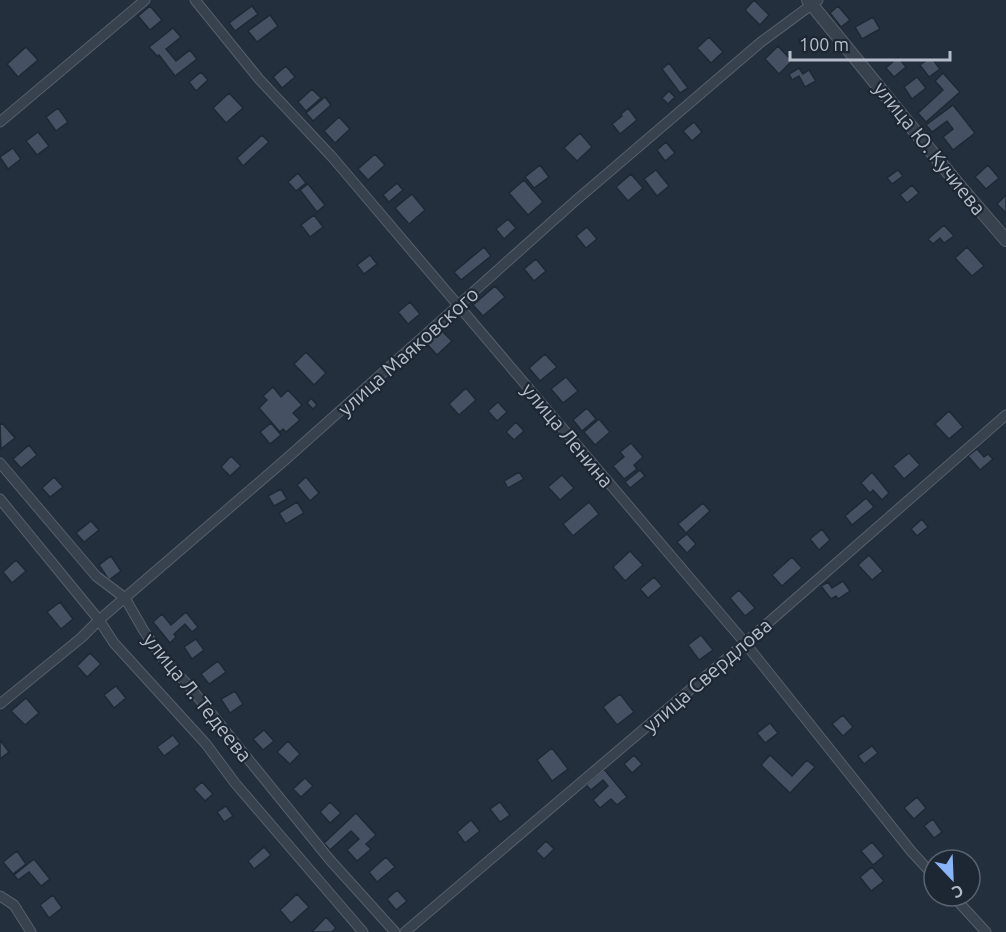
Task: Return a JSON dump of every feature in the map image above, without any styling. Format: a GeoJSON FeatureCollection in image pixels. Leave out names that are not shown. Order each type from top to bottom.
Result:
{"type":"FeatureCollection","features":[{"type":"Feature","properties":{"kind":"street"},"geometry":{"type":"LineString","coordinates":[[0,122],[145,0]]}},
{"type":"Feature","properties":{"kind":"street","name":"улица Ленина"},"geometry":{"type":"LineString","coordinates":[[195,0],[259,79],[333,158],[745,643],[922,863]]}},
{"type":"Feature","properties":{"kind":"street","name":"улица Маяковского"},"geometry":{"type":"LineString","coordinates":[[0,704],[81,638],[285,460],[574,202],[753,49],[813,2]]}},
{"type":"Feature","properties":{"kind":"street","name":"улица Ю. Кучиева"},"geometry":{"type":"LineString","coordinates":[[813,2],[957,183],[1006,240]]}},
{"type":"Feature","properties":{"kind":"street","name":"улица Свердлова"},"geometry":{"type":"LineString","coordinates":[[405,932],[745,643],[1006,415]]}},
{"type":"Feature","properties":{"kind":"street","name":"улица Л. Тедеева"},"geometry":{"type":"LineString","coordinates":[[0,463],[96,576],[125,598],[164,660],[189,686],[330,860],[395,932]]}},
{"type":"Feature","properties":{"kind":"street","name":"улица Л. Тедеева"},"geometry":{"type":"LineString","coordinates":[[0,499],[99,620],[114,643],[206,744],[235,783],[363,932]]}},
{"type":"Feature","properties":{"kind":"street"},"geometry":{"type":"LineString","coordinates":[[0,896],[15,905],[31,932]]}},
{"type":"Feature","properties":{"kind":"street"},"geometry":{"type":"LineString","coordinates":[[964,908],[986,932]]}},
{"type":"Feature","properties":{"kind":"building"},"geometry":{"type":"Polygon","coordinates":[[[754,0],[769,15],[760,25],[745,10],[754,0]]]}},
{"type":"Feature","properties":{"kind":"building"},"geometry":{"type":"Polygon","coordinates":[[[150,6],[162,20],[150,30],[138,16],[150,6]]]}},
{"type":"Feature","properties":{"kind":"building"},"geometry":{"type":"Polygon","coordinates":[[[252,6],[258,14],[235,31],[229,23],[252,6]]]}},
{"type":"Feature","properties":{"kind":"building"},"geometry":{"type":"Polygon","coordinates":[[[838,6],[850,20],[841,27],[830,13],[838,6]]]}},
{"type":"Feature","properties":{"kind":"building"},"geometry":{"type":"Polygon","coordinates":[[[270,15],[278,26],[257,42],[248,31],[270,15]]]}},
{"type":"Feature","properties":{"kind":"building"},"geometry":{"type":"Polygon","coordinates":[[[873,17],[880,29],[862,39],[855,27],[873,17]]]}},
{"type":"Feature","properties":{"kind":"building"},"geometry":{"type":"Polygon","coordinates":[[[173,28],[181,37],[166,49],[176,61],[190,50],[197,59],[175,76],[159,55],[157,56],[149,47],[173,28]]]}},
{"type":"Feature","properties":{"kind":"building"},"geometry":{"type":"Polygon","coordinates":[[[709,37],[723,52],[711,63],[697,48],[709,37]]]}},
{"type":"Feature","properties":{"kind":"building"},"geometry":{"type":"Polygon","coordinates":[[[778,46],[792,61],[779,74],[765,59],[778,46]]]}},
{"type":"Feature","properties":{"kind":"building"},"geometry":{"type":"Polygon","coordinates":[[[26,47],[38,60],[18,77],[7,64],[26,47]]]}},
{"type":"Feature","properties":{"kind":"building"},"geometry":{"type":"Polygon","coordinates":[[[898,57],[906,67],[894,77],[886,68],[898,57]]]}},
{"type":"Feature","properties":{"kind":"building"},"geometry":{"type":"Polygon","coordinates":[[[931,57],[940,69],[929,77],[920,65],[931,57]]]}},
{"type":"Feature","properties":{"kind":"building"},"geometry":{"type":"Polygon","coordinates":[[[669,63],[688,88],[680,93],[662,69],[669,63]]]}},
{"type":"Feature","properties":{"kind":"building"},"geometry":{"type":"Polygon","coordinates":[[[286,66],[295,77],[282,88],[273,77],[286,66]]]}},
{"type":"Feature","properties":{"kind":"building"},"geometry":{"type":"Polygon","coordinates":[[[799,68],[803,74],[809,70],[816,81],[805,87],[799,76],[792,80],[789,74],[799,68]]]}},
{"type":"Feature","properties":{"kind":"building"},"geometry":{"type":"Polygon","coordinates":[[[201,72],[208,80],[196,91],[189,82],[201,72]]]}},
{"type":"Feature","properties":{"kind":"building"},"geometry":{"type":"Polygon","coordinates":[[[943,73],[960,92],[926,122],[918,113],[943,90],[935,81],[943,73]]]}},
{"type":"Feature","properties":{"kind":"building"},"geometry":{"type":"Polygon","coordinates":[[[917,77],[926,88],[912,99],[904,87],[917,77]]]}},
{"type":"Feature","properties":{"kind":"building"},"geometry":{"type":"Polygon","coordinates":[[[312,89],[321,98],[306,111],[298,102],[312,89]]]}},
{"type":"Feature","properties":{"kind":"building"},"geometry":{"type":"Polygon","coordinates":[[[669,91],[675,97],[668,104],[662,98],[669,91]]]}},
{"type":"Feature","properties":{"kind":"building"},"geometry":{"type":"Polygon","coordinates":[[[229,93],[243,108],[226,123],[213,108],[229,93]]]}},
{"type":"Feature","properties":{"kind":"building"},"geometry":{"type":"Polygon","coordinates":[[[325,97],[331,105],[313,121],[306,113],[325,97]]]}},
{"type":"Feature","properties":{"kind":"building"},"geometry":{"type":"Polygon","coordinates":[[[953,105],[975,133],[953,150],[943,137],[953,129],[947,121],[932,132],[926,125],[953,105]]]}},
{"type":"Feature","properties":{"kind":"building"},"geometry":{"type":"Polygon","coordinates":[[[58,108],[68,122],[56,131],[46,117],[58,108]]]}},
{"type":"Feature","properties":{"kind":"building"},"geometry":{"type":"Polygon","coordinates":[[[628,108],[637,120],[620,134],[612,124],[628,108]]]}},
{"type":"Feature","properties":{"kind":"building"},"geometry":{"type":"Polygon","coordinates":[[[339,117],[350,129],[335,143],[324,131],[339,117]]]}},
{"type":"Feature","properties":{"kind":"building"},"geometry":{"type":"Polygon","coordinates":[[[694,122],[702,132],[692,141],[683,131],[694,122]]]}},
{"type":"Feature","properties":{"kind":"building"},"geometry":{"type":"Polygon","coordinates":[[[38,132],[49,146],[37,155],[26,141],[38,132]]]}},
{"type":"Feature","properties":{"kind":"building"},"geometry":{"type":"Polygon","coordinates":[[[580,133],[592,147],[577,161],[564,148],[580,133]]]}},
{"type":"Feature","properties":{"kind":"building"},"geometry":{"type":"Polygon","coordinates":[[[262,135],[269,142],[243,166],[237,158],[262,135]]]}},
{"type":"Feature","properties":{"kind":"building"},"geometry":{"type":"Polygon","coordinates":[[[666,142],[675,153],[665,161],[657,150],[666,142]]]}},
{"type":"Feature","properties":{"kind":"building"},"geometry":{"type":"Polygon","coordinates":[[[13,148],[21,159],[8,169],[0,157],[13,148]]]}},
{"type":"Feature","properties":{"kind":"building"},"geometry":{"type":"Polygon","coordinates":[[[375,154],[385,165],[368,180],[358,169],[375,154]]]}},
{"type":"Feature","properties":{"kind":"building"},"geometry":{"type":"Polygon","coordinates":[[[540,165],[549,177],[534,188],[525,177],[540,165]]]}},
{"type":"Feature","properties":{"kind":"building"},"geometry":{"type":"Polygon","coordinates":[[[988,165],[999,178],[986,189],[975,177],[988,165]]]}},
{"type":"Feature","properties":{"kind":"building"},"geometry":{"type":"Polygon","coordinates":[[[656,170],[669,186],[657,196],[644,179],[656,170]]]}},
{"type":"Feature","properties":{"kind":"building"},"geometry":{"type":"Polygon","coordinates":[[[898,170],[903,176],[892,184],[887,178],[898,170]]]}},
{"type":"Feature","properties":{"kind":"building"},"geometry":{"type":"Polygon","coordinates":[[[298,173],[306,183],[296,191],[288,182],[298,173]]]}},
{"type":"Feature","properties":{"kind":"building"},"geometry":{"type":"Polygon","coordinates":[[[631,174],[643,188],[628,201],[616,187],[631,174]]]}},
{"type":"Feature","properties":{"kind":"building"},"geometry":{"type":"Polygon","coordinates":[[[524,180],[543,202],[528,215],[509,193],[524,180]]]}},
{"type":"Feature","properties":{"kind":"building"},"geometry":{"type":"Polygon","coordinates":[[[397,183],[403,190],[389,202],[383,195],[397,183]]]}},
{"type":"Feature","properties":{"kind":"building"},"geometry":{"type":"Polygon","coordinates":[[[308,184],[325,205],[317,212],[300,190],[308,184]]]}},
{"type":"Feature","properties":{"kind":"building"},"geometry":{"type":"Polygon","coordinates":[[[912,185],[919,193],[907,203],[900,195],[912,185]]]}},
{"type":"Feature","properties":{"kind":"building"},"geometry":{"type":"Polygon","coordinates":[[[412,194],[425,210],[409,224],[395,208],[412,194]]]}},
{"type":"Feature","properties":{"kind":"building"},"geometry":{"type":"Polygon","coordinates":[[[1006,195],[1006,213],[997,204],[1006,195]]]}},
{"type":"Feature","properties":{"kind":"building"},"geometry":{"type":"Polygon","coordinates":[[[314,215],[323,227],[310,237],[301,225],[314,215]]]}},
{"type":"Feature","properties":{"kind":"building"},"geometry":{"type":"Polygon","coordinates":[[[508,219],[516,228],[504,239],[496,229],[508,219]]]}},
{"type":"Feature","properties":{"kind":"building"},"geometry":{"type":"Polygon","coordinates":[[[944,225],[954,236],[944,243],[940,238],[933,244],[928,239],[944,225]]]}},
{"type":"Feature","properties":{"kind":"building"},"geometry":{"type":"Polygon","coordinates":[[[587,227],[597,239],[586,248],[576,236],[587,227]]]}},
{"type":"Feature","properties":{"kind":"building"},"geometry":{"type":"Polygon","coordinates":[[[484,247],[491,256],[461,280],[454,272],[484,247]]]}},
{"type":"Feature","properties":{"kind":"building"},"geometry":{"type":"Polygon","coordinates":[[[967,247],[984,266],[972,276],[955,258],[967,247]]]}},
{"type":"Feature","properties":{"kind":"building"},"geometry":{"type":"Polygon","coordinates":[[[370,255],[377,264],[364,274],[357,265],[370,255]]]}},
{"type":"Feature","properties":{"kind":"building"},"geometry":{"type":"Polygon","coordinates":[[[536,259],[546,271],[534,281],[524,269],[536,259]]]}},
{"type":"Feature","properties":{"kind":"building"},"geometry":{"type":"Polygon","coordinates":[[[495,286],[505,297],[483,316],[473,305],[495,286]]]}},
{"type":"Feature","properties":{"kind":"building"},"geometry":{"type":"Polygon","coordinates":[[[410,302],[420,314],[408,324],[398,312],[410,302]]]}},
{"type":"Feature","properties":{"kind":"building"},"geometry":{"type":"Polygon","coordinates":[[[441,330],[452,341],[437,355],[427,344],[441,330]]]}},
{"type":"Feature","properties":{"kind":"building"},"geometry":{"type":"Polygon","coordinates":[[[306,352],[326,373],[314,385],[294,364],[306,352]]]}},
{"type":"Feature","properties":{"kind":"building"},"geometry":{"type":"Polygon","coordinates":[[[545,354],[557,367],[540,381],[529,368],[545,354]]]}},
{"type":"Feature","properties":{"kind":"building"},"geometry":{"type":"Polygon","coordinates":[[[566,377],[578,391],[563,403],[551,389],[566,377]]]}},
{"type":"Feature","properties":{"kind":"building"},"geometry":{"type":"Polygon","coordinates":[[[273,387],[281,397],[288,390],[302,405],[293,413],[300,420],[286,432],[283,429],[280,432],[259,408],[267,400],[263,396],[273,387]]]}},
{"type":"Feature","properties":{"kind":"building"},"geometry":{"type":"Polygon","coordinates":[[[466,388],[476,400],[459,415],[449,404],[466,388]]]}},
{"type":"Feature","properties":{"kind":"building"},"geometry":{"type":"Polygon","coordinates":[[[311,398],[317,405],[313,409],[307,403],[311,398]]]}},
{"type":"Feature","properties":{"kind":"building"},"geometry":{"type":"Polygon","coordinates":[[[498,402],[507,412],[497,421],[488,411],[498,402]]]}},
{"type":"Feature","properties":{"kind":"building"},"geometry":{"type":"Polygon","coordinates":[[[587,408],[596,419],[582,431],[573,420],[587,408]]]}},
{"type":"Feature","properties":{"kind":"building"},"geometry":{"type":"Polygon","coordinates":[[[949,411],[963,427],[949,439],[935,424],[949,411]]]}},
{"type":"Feature","properties":{"kind":"building"},"geometry":{"type":"Polygon","coordinates":[[[599,419],[610,432],[595,445],[584,432],[599,419]]]}},
{"type":"Feature","properties":{"kind":"building"},"geometry":{"type":"Polygon","coordinates":[[[516,422],[524,431],[514,440],[506,432],[516,422]]]}},
{"type":"Feature","properties":{"kind":"building"},"geometry":{"type":"Polygon","coordinates":[[[2,423],[15,438],[1,449],[0,425],[2,423]]]}},
{"type":"Feature","properties":{"kind":"building"},"geometry":{"type":"Polygon","coordinates":[[[271,423],[281,435],[270,444],[260,432],[271,423]]]}},
{"type":"Feature","properties":{"kind":"building"},"geometry":{"type":"Polygon","coordinates":[[[631,443],[643,457],[634,465],[637,469],[624,479],[613,466],[624,457],[620,452],[631,443]]]}},
{"type":"Feature","properties":{"kind":"building"},"geometry":{"type":"Polygon","coordinates":[[[29,445],[37,455],[21,468],[13,459],[29,445]]]}},
{"type":"Feature","properties":{"kind":"building"},"geometry":{"type":"Polygon","coordinates":[[[977,449],[984,457],[988,454],[993,459],[980,470],[968,456],[977,449]]]}},
{"type":"Feature","properties":{"kind":"building"},"geometry":{"type":"Polygon","coordinates":[[[909,453],[920,465],[904,479],[893,466],[909,453]]]}},
{"type":"Feature","properties":{"kind":"building"},"geometry":{"type":"Polygon","coordinates":[[[231,456],[241,466],[230,476],[221,467],[231,456]]]}},
{"type":"Feature","properties":{"kind":"building"},"geometry":{"type":"Polygon","coordinates":[[[640,470],[645,476],[630,488],[625,482],[640,470]]]}},
{"type":"Feature","properties":{"kind":"building"},"geometry":{"type":"Polygon","coordinates":[[[519,472],[524,479],[508,488],[504,481],[519,472]]]}},
{"type":"Feature","properties":{"kind":"building"},"geometry":{"type":"Polygon","coordinates":[[[872,472],[889,493],[882,500],[873,490],[870,493],[861,483],[872,472]]]}},
{"type":"Feature","properties":{"kind":"building"},"geometry":{"type":"Polygon","coordinates":[[[562,475],[574,488],[560,500],[548,487],[562,475]]]}},
{"type":"Feature","properties":{"kind":"building"},"geometry":{"type":"Polygon","coordinates":[[[54,477],[63,487],[50,497],[42,488],[54,477]]]}},
{"type":"Feature","properties":{"kind":"building"},"geometry":{"type":"Polygon","coordinates":[[[306,477],[319,493],[310,501],[297,485],[306,477]]]}},
{"type":"Feature","properties":{"kind":"building"},"geometry":{"type":"Polygon","coordinates":[[[281,489],[287,499],[274,506],[268,496],[281,489]]]}},
{"type":"Feature","properties":{"kind":"building"},"geometry":{"type":"Polygon","coordinates":[[[866,498],[874,507],[852,525],[845,516],[866,498]]]}},
{"type":"Feature","properties":{"kind":"building"},"geometry":{"type":"Polygon","coordinates":[[[297,502],[304,513],[286,524],[279,513],[297,502]]]}},
{"type":"Feature","properties":{"kind":"building"},"geometry":{"type":"Polygon","coordinates":[[[589,502],[599,514],[573,536],[563,524],[589,502]]]}},
{"type":"Feature","properties":{"kind":"building"},"geometry":{"type":"Polygon","coordinates":[[[703,503],[710,511],[686,533],[678,524],[703,503]]]}},
{"type":"Feature","properties":{"kind":"building"},"geometry":{"type":"Polygon","coordinates":[[[922,519],[928,527],[917,536],[911,529],[922,519]]]}},
{"type":"Feature","properties":{"kind":"building"},"geometry":{"type":"Polygon","coordinates":[[[91,521],[99,530],[84,542],[76,533],[91,521]]]}},
{"type":"Feature","properties":{"kind":"building"},"geometry":{"type":"Polygon","coordinates":[[[822,529],[830,540],[819,550],[810,539],[822,529]]]}},
{"type":"Feature","properties":{"kind":"building"},"geometry":{"type":"Polygon","coordinates":[[[687,534],[696,544],[687,553],[677,542],[687,534]]]}},
{"type":"Feature","properties":{"kind":"building"},"geometry":{"type":"Polygon","coordinates":[[[630,551],[643,565],[625,581],[613,567],[630,551]]]}},
{"type":"Feature","properties":{"kind":"building"},"geometry":{"type":"Polygon","coordinates":[[[869,555],[883,571],[872,580],[858,565],[869,555]]]}},
{"type":"Feature","properties":{"kind":"building"},"geometry":{"type":"Polygon","coordinates":[[[111,556],[121,571],[109,580],[99,565],[111,556]]]}},
{"type":"Feature","properties":{"kind":"building"},"geometry":{"type":"Polygon","coordinates":[[[792,557],[802,568],[782,586],[772,575],[792,557]]]}},
{"type":"Feature","properties":{"kind":"building"},"geometry":{"type":"Polygon","coordinates":[[[16,560],[26,571],[12,583],[3,572],[16,560]]]}},
{"type":"Feature","properties":{"kind":"building"},"geometry":{"type":"Polygon","coordinates":[[[654,577],[662,586],[648,598],[640,589],[654,577]]]}},
{"type":"Feature","properties":{"kind":"building"},"geometry":{"type":"Polygon","coordinates":[[[843,581],[850,591],[838,599],[836,596],[831,599],[821,586],[828,582],[832,588],[843,581]]]}},
{"type":"Feature","properties":{"kind":"building"},"geometry":{"type":"Polygon","coordinates":[[[739,590],[755,608],[745,616],[730,598],[739,590]]]}},
{"type":"Feature","properties":{"kind":"building"},"geometry":{"type":"Polygon","coordinates":[[[60,602],[73,619],[61,629],[47,612],[60,602]]]}},
{"type":"Feature","properties":{"kind":"building"},"geometry":{"type":"Polygon","coordinates":[[[186,612],[198,627],[192,632],[185,624],[174,634],[176,637],[170,643],[153,622],[162,614],[171,625],[186,612]]]}},
{"type":"Feature","properties":{"kind":"building"},"geometry":{"type":"Polygon","coordinates":[[[701,635],[713,650],[699,660],[688,645],[701,635]]]}},
{"type":"Feature","properties":{"kind":"building"},"geometry":{"type":"Polygon","coordinates":[[[196,639],[204,650],[192,659],[184,647],[196,639]]]}},
{"type":"Feature","properties":{"kind":"building"},"geometry":{"type":"Polygon","coordinates":[[[90,653],[101,664],[87,677],[77,666],[90,653]]]}},
{"type":"Feature","properties":{"kind":"building"},"geometry":{"type":"Polygon","coordinates":[[[218,661],[226,672],[209,684],[201,674],[218,661]]]}},
{"type":"Feature","properties":{"kind":"building"},"geometry":{"type":"Polygon","coordinates":[[[116,686],[126,698],[114,708],[104,695],[116,686]]]}},
{"type":"Feature","properties":{"kind":"building"},"geometry":{"type":"Polygon","coordinates":[[[235,691],[243,704],[230,713],[221,699],[235,691]]]}},
{"type":"Feature","properties":{"kind":"building"},"geometry":{"type":"Polygon","coordinates":[[[620,694],[634,712],[617,725],[603,707],[620,694]]]}},
{"type":"Feature","properties":{"kind":"building"},"geometry":{"type":"Polygon","coordinates":[[[26,698],[39,713],[25,725],[11,711],[26,698]]]}},
{"type":"Feature","properties":{"kind":"building"},"geometry":{"type":"Polygon","coordinates":[[[843,715],[853,727],[843,736],[832,724],[843,715]]]}},
{"type":"Feature","properties":{"kind":"building"},"geometry":{"type":"Polygon","coordinates":[[[770,723],[778,733],[765,743],[757,733],[770,723]]]}},
{"type":"Feature","properties":{"kind":"building"},"geometry":{"type":"Polygon","coordinates":[[[264,730],[274,741],[263,750],[253,739],[264,730]]]}},
{"type":"Feature","properties":{"kind":"building"},"geometry":{"type":"Polygon","coordinates":[[[173,735],[180,744],[164,756],[157,747],[173,735]]]}},
{"type":"Feature","properties":{"kind":"building"},"geometry":{"type":"Polygon","coordinates":[[[0,740],[9,752],[0,759],[0,740]]]}},
{"type":"Feature","properties":{"kind":"building"},"geometry":{"type":"Polygon","coordinates":[[[288,741],[300,754],[290,764],[277,752],[288,741]]]}},
{"type":"Feature","properties":{"kind":"building"},"geometry":{"type":"Polygon","coordinates":[[[872,746],[878,753],[864,764],[858,756],[872,746]]]}},
{"type":"Feature","properties":{"kind":"building"},"geometry":{"type":"Polygon","coordinates":[[[552,748],[568,769],[552,781],[537,760],[552,748]]]}},
{"type":"Feature","properties":{"kind":"building"},"geometry":{"type":"Polygon","coordinates":[[[634,755],[642,764],[632,773],[624,764],[634,755]]]}},
{"type":"Feature","properties":{"kind":"building"},"geometry":{"type":"Polygon","coordinates":[[[770,755],[792,776],[807,760],[815,767],[790,793],[761,765],[770,755]]]}},
{"type":"Feature","properties":{"kind":"building"},"geometry":{"type":"Polygon","coordinates":[[[604,769],[627,797],[617,805],[611,799],[600,808],[593,800],[608,786],[603,780],[591,790],[586,785],[604,769]]]}},
{"type":"Feature","properties":{"kind":"building"},"geometry":{"type":"Polygon","coordinates":[[[305,778],[313,786],[301,797],[293,789],[305,778]]]}},
{"type":"Feature","properties":{"kind":"building"},"geometry":{"type":"Polygon","coordinates":[[[202,782],[213,794],[205,801],[194,789],[202,782]]]}},
{"type":"Feature","properties":{"kind":"building"},"geometry":{"type":"Polygon","coordinates":[[[917,797],[926,808],[914,819],[904,808],[917,797]]]}},
{"type":"Feature","properties":{"kind":"building"},"geometry":{"type":"Polygon","coordinates":[[[330,802],[341,813],[330,823],[320,812],[330,802]]]}},
{"type":"Feature","properties":{"kind":"building"},"geometry":{"type":"Polygon","coordinates":[[[500,802],[510,815],[500,822],[490,809],[500,802]]]}},
{"type":"Feature","properties":{"kind":"building"},"geometry":{"type":"Polygon","coordinates":[[[226,806],[233,816],[224,822],[217,812],[226,806]]]}},
{"type":"Feature","properties":{"kind":"building"},"geometry":{"type":"Polygon","coordinates":[[[356,813],[376,835],[366,844],[371,849],[357,861],[347,850],[359,839],[351,831],[330,850],[324,843],[356,813]]]}},
{"type":"Feature","properties":{"kind":"building"},"geometry":{"type":"Polygon","coordinates":[[[933,819],[942,832],[934,838],[924,826],[933,819]]]}},
{"type":"Feature","properties":{"kind":"building"},"geometry":{"type":"Polygon","coordinates":[[[471,820],[480,831],[465,843],[457,832],[471,820]]]}},
{"type":"Feature","properties":{"kind":"building"},"geometry":{"type":"Polygon","coordinates":[[[546,841],[554,849],[544,859],[536,851],[546,841]]]}},
{"type":"Feature","properties":{"kind":"building"},"geometry":{"type":"Polygon","coordinates":[[[872,842],[884,856],[873,865],[861,851],[872,842]]]}},
{"type":"Feature","properties":{"kind":"building"},"geometry":{"type":"Polygon","coordinates":[[[264,847],[271,855],[254,869],[248,861],[264,847]]]}},
{"type":"Feature","properties":{"kind":"building"},"geometry":{"type":"Polygon","coordinates":[[[17,851],[26,864],[13,874],[3,862],[17,851]]]}},
{"type":"Feature","properties":{"kind":"building"},"geometry":{"type":"Polygon","coordinates":[[[386,857],[395,867],[377,882],[369,872],[386,857]]]}},
{"type":"Feature","properties":{"kind":"building"},"geometry":{"type":"Polygon","coordinates":[[[34,859],[50,879],[41,886],[29,872],[18,880],[14,875],[34,859]]]}},
{"type":"Feature","properties":{"kind":"building"},"geometry":{"type":"Polygon","coordinates":[[[872,867],[884,881],[871,891],[860,877],[872,867]]]}},
{"type":"Feature","properties":{"kind":"building"},"geometry":{"type":"Polygon","coordinates":[[[397,890],[407,901],[396,910],[387,899],[397,890]]]}},
{"type":"Feature","properties":{"kind":"building"},"geometry":{"type":"Polygon","coordinates":[[[297,894],[309,907],[291,923],[280,910],[297,894]]]}},
{"type":"Feature","properties":{"kind":"building"},"geometry":{"type":"Polygon","coordinates":[[[53,895],[62,908],[49,918],[40,905],[53,895]]]}},
{"type":"Feature","properties":{"kind":"building"},"geometry":{"type":"Polygon","coordinates":[[[326,917],[336,928],[332,932],[312,932],[326,917]]]}}]}
